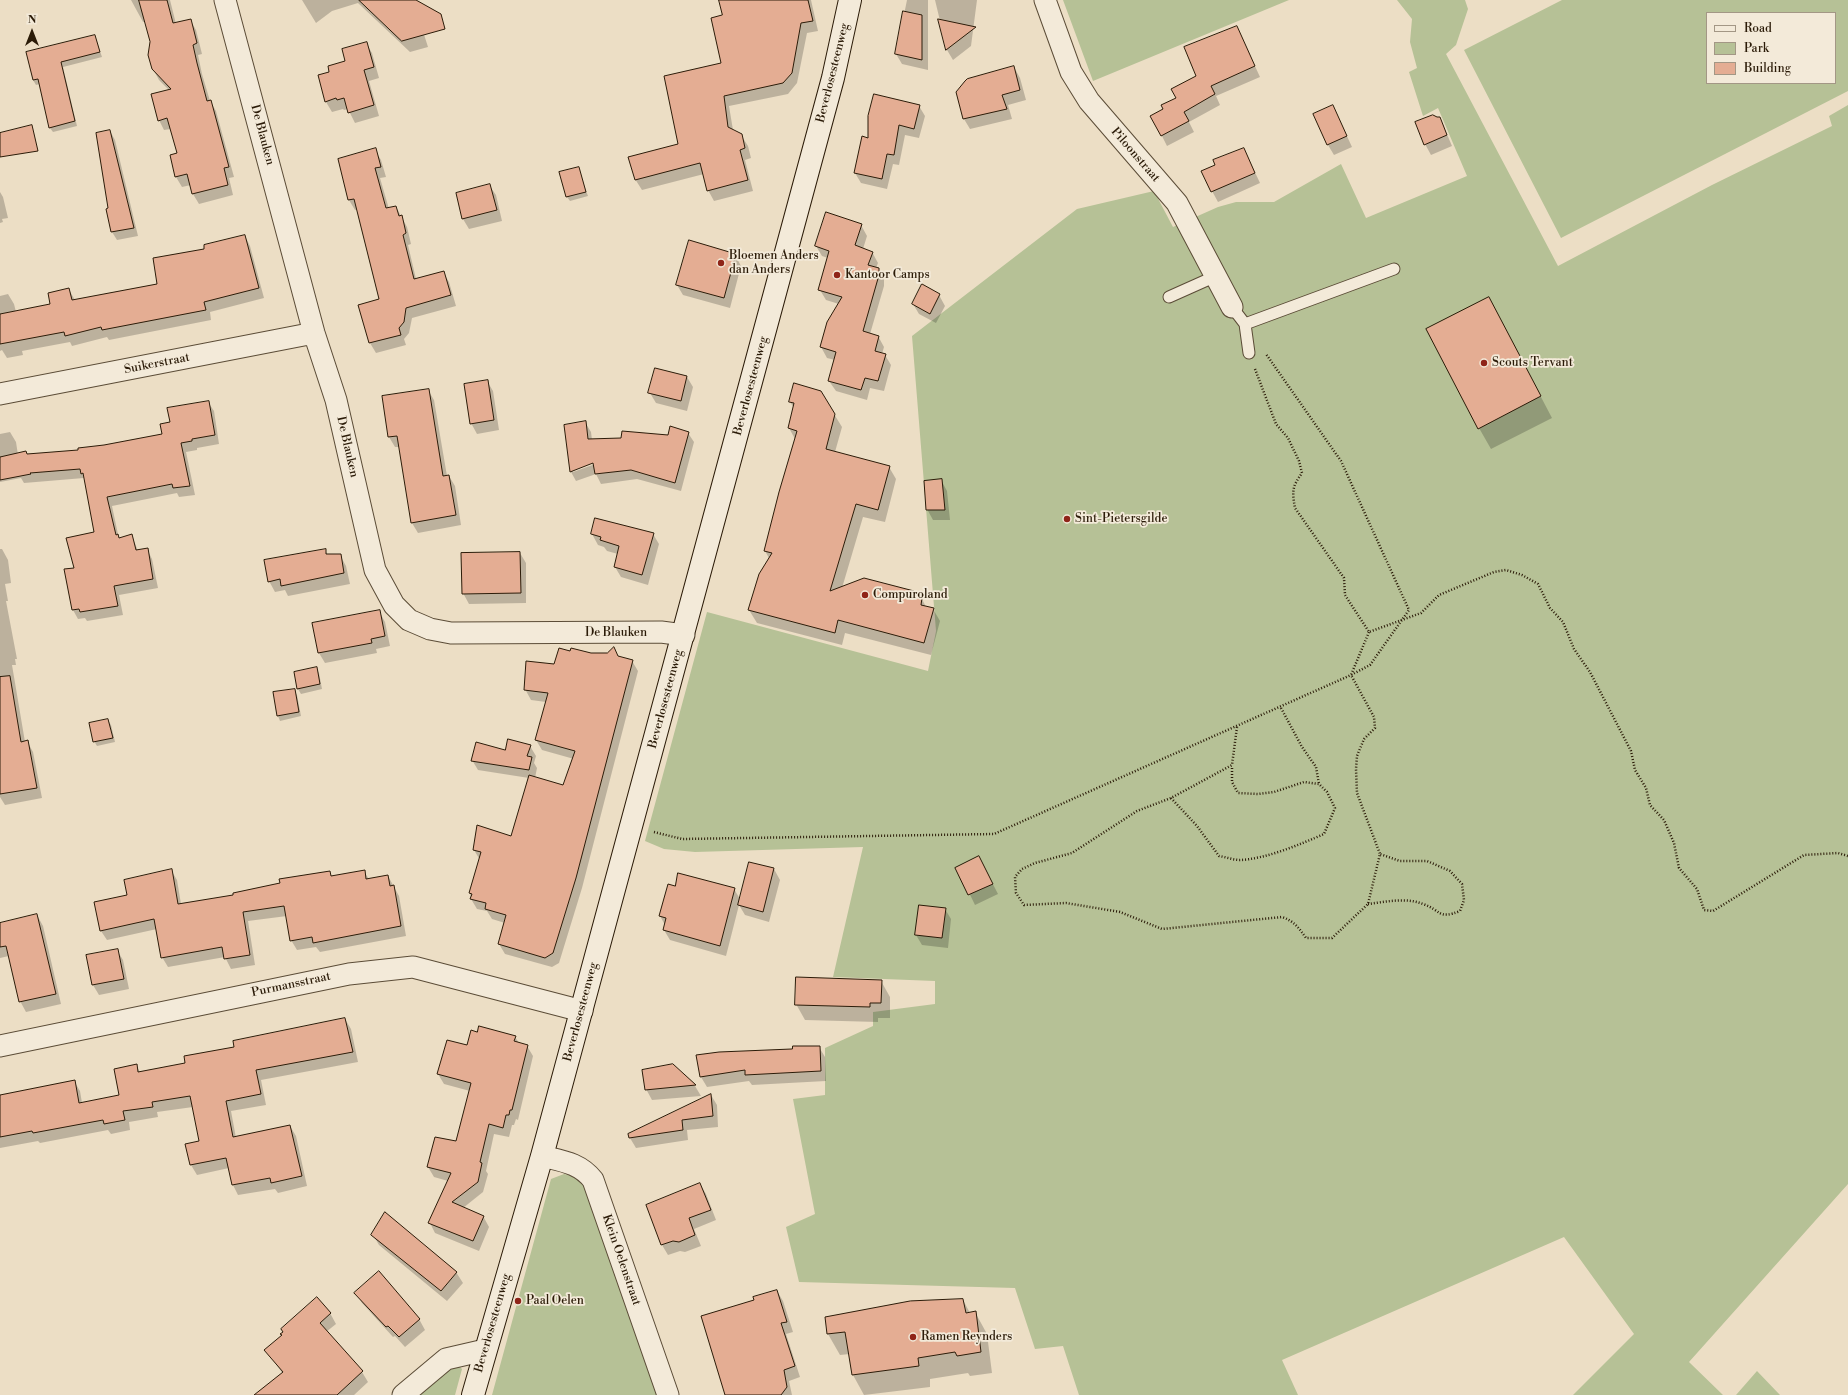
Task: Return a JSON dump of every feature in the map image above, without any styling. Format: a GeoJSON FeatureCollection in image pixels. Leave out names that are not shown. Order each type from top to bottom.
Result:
{"type":"FeatureCollection","features":[{"type":"Feature","properties":{"kind":"street","name":"De Blauken"},"geometry":{"type":"LineString","coordinates":[[225,0],[314,333],[336,400],[375,570],[394,605],[409,620],[430,629],[451,633],[661,632],[684,635]]}},
{"type":"Feature","properties":{"kind":"street","name":"Beverlosesteenweg"},"geometry":{"type":"LineString","coordinates":[[473,1395],[542,1156],[684,635],[833,78],[850,0]]}},
{"type":"Feature","properties":{"kind":"street","name":"Piloonstraat"},"geometry":{"type":"LineString","coordinates":[[1045,0],[1071,72],[1089,101],[1177,203],[1232,307]]}},
{"type":"Feature","properties":{"kind":"street","name":"Suikerstraat"},"geometry":{"type":"LineString","coordinates":[[0,394],[314,333]]}},
{"type":"Feature","properties":{"kind":"street","name":"Purmansstraat"},"geometry":{"type":"LineString","coordinates":[[0,1046],[349,974],[413,967],[582,1011]]}},
{"type":"Feature","properties":{"kind":"street","name":"Klein Oelenstraat"},"geometry":{"type":"LineString","coordinates":[[542,1156],[576,1165],[587,1173],[593,1180],[668,1395]]}},
{"type":"Feature","properties":{"kind":"street"},"geometry":{"type":"LineString","coordinates":[[403,1395],[446,1359],[485,1350]]}},
{"type":"Feature","properties":{"kind":"lane"},"geometry":{"type":"LineString","coordinates":[[1245,324],[1394,269]]}},
{"type":"Feature","properties":{"kind":"lane"},"geometry":{"type":"LineString","coordinates":[[1169,296],[1216,276]]}},
{"type":"Feature","properties":{"kind":"lane"},"geometry":{"type":"LineString","coordinates":[[1232,307],[1245,324],[1249,354]]}},
{"type":"Feature","properties":{"kind":"path"},"geometry":{"type":"LineString","coordinates":[[632,826],[682,839],[994,834],[1281,708],[1370,665],[1408,610],[1341,461],[1245,324]]}},
{"type":"Feature","properties":{"kind":"path"},"geometry":{"type":"LineString","coordinates":[[1249,354],[1276,424],[1288,438],[1299,461],[1302,473],[1294,484],[1292,494],[1295,508],[1344,578],[1345,595],[1369,632]]}},
{"type":"Feature","properties":{"kind":"path"},"geometry":{"type":"LineString","coordinates":[[1351,675],[1369,632],[1421,613],[1439,595],[1494,572],[1506,570],[1522,575],[1538,584],[1550,608],[1563,622],[1574,649],[1590,672],[1627,744],[1635,770],[1646,788],[1650,805],[1664,820],[1674,843],[1679,868],[1697,889],[1704,910],[1713,911],[1804,854],[1838,853],[1848,856]]}},
{"type":"Feature","properties":{"kind":"path"},"geometry":{"type":"LineString","coordinates":[[1232,765],[1171,798],[1137,811],[1072,853],[1035,863],[1022,869],[1015,877],[1016,893],[1024,904],[1066,903],[1120,912],[1162,929],[1282,916],[1289,919],[1298,927],[1306,938],[1332,938],[1368,904],[1380,854],[1357,793],[1357,756],[1364,739],[1375,728],[1374,717],[1351,675]]}},
{"type":"Feature","properties":{"kind":"path"},"geometry":{"type":"LineString","coordinates":[[1171,798],[1197,826],[1219,856],[1240,860],[1298,846],[1324,834],[1334,808],[1327,792],[1319,784],[1316,767],[1302,747],[1281,708]]}},
{"type":"Feature","properties":{"kind":"path"},"geometry":{"type":"LineString","coordinates":[[1238,726],[1232,765],[1232,782],[1238,793],[1258,794],[1274,792],[1304,782],[1319,784]]}},
{"type":"Feature","properties":{"kind":"path"},"geometry":{"type":"LineString","coordinates":[[1368,904],[1398,900],[1423,904],[1437,913],[1449,916],[1460,911],[1464,900],[1462,884],[1450,871],[1427,861],[1400,861],[1380,854]]}},
{"type":"Feature","properties":{"kind":"green space"},"geometry":{"type":"Polygon","coordinates":[[[1063,0],[1289,0],[1093,81],[1063,0]]]}},
{"type":"Feature","properties":{"kind":"green space"},"geometry":{"type":"Polygon","coordinates":[[[1397,0],[1465,0],[1468,9],[1456,45],[1446,54],[1558,266],[1712,185],[1832,126],[1829,116],[1848,105],[1848,1184],[1689,1362],[1723,1395],[1573,1395],[1634,1334],[1564,1237],[1282,1360],[1298,1395],[1079,1395],[1063,1346],[1035,1349],[1015,1288],[799,1282],[786,1227],[815,1214],[793,1099],[825,1095],[825,1048],[873,1026],[873,1012],[935,1004],[935,981],[833,977],[863,847],[695,852],[664,849],[645,841],[707,612],[928,671],[936,631],[912,336],[1077,209],[1154,191],[1173,227],[1218,207],[1236,202],[1274,202],[1341,164],[1366,218],[1467,176],[1438,108],[1423,116],[1409,72],[1417,68],[1410,42],[1412,19],[1397,0]]]}},
{"type":"Feature","properties":{"kind":"green space"},"geometry":{"type":"Polygon","coordinates":[[[1562,0],[1848,0],[1848,91],[1561,238],[1464,50],[1562,0]]]}},
{"type":"Feature","properties":{"kind":"green space"},"geometry":{"type":"Polygon","coordinates":[[[564,1174],[576,1177],[588,1190],[658,1395],[492,1395],[551,1179],[564,1174]]]}},
{"type":"Feature","properties":{"kind":"green space"},"geometry":{"type":"Polygon","coordinates":[[[452,1365],[458,1365],[462,1369],[455,1395],[418,1395],[452,1365]]]}},
{"type":"Feature","properties":{"kind":"green space"},"geometry":{"type":"Polygon","coordinates":[[[1757,1371],[1780,1395],[1736,1395],[1757,1371]]]}},
{"type":"Feature","properties":{"kind":"building"},"geometry":{"type":"Polygon","coordinates":[[[139,0],[167,0],[173,23],[191,19],[197,43],[193,45],[197,63],[207,101],[211,100],[229,167],[224,168],[228,185],[192,194],[187,174],[175,177],[170,155],[177,153],[167,118],[158,121],[151,94],[171,89],[152,69],[148,55],[150,42],[139,0]]]}},
{"type":"Feature","properties":{"kind":"building"},"geometry":{"type":"Polygon","coordinates":[[[359,0],[416,0],[441,14],[445,29],[402,41],[359,0]]]}},
{"type":"Feature","properties":{"kind":"building"},"geometry":{"type":"Polygon","coordinates":[[[719,0],[808,0],[813,21],[801,23],[792,73],[783,83],[724,96],[728,127],[742,134],[745,148],[740,150],[748,180],[707,191],[700,163],[635,180],[628,157],[678,144],[664,76],[721,63],[711,18],[722,15],[719,0]]]}},
{"type":"Feature","properties":{"kind":"building"},"geometry":{"type":"Polygon","coordinates":[[[903,11],[922,15],[922,60],[895,54],[903,11]]]}},
{"type":"Feature","properties":{"kind":"building"},"geometry":{"type":"Polygon","coordinates":[[[938,19],[976,27],[946,50],[938,19]]]}},
{"type":"Feature","properties":{"kind":"building"},"geometry":{"type":"Polygon","coordinates":[[[1237,26],[1255,66],[1211,86],[1215,94],[1184,112],[1189,121],[1161,136],[1150,116],[1163,109],[1161,105],[1176,98],[1171,89],[1196,76],[1184,47],[1237,26]]]}},
{"type":"Feature","properties":{"kind":"building"},"geometry":{"type":"Polygon","coordinates":[[[95,35],[100,52],[61,62],[75,121],[49,128],[38,79],[33,80],[26,52],[95,35]]]}},
{"type":"Feature","properties":{"kind":"building"},"geometry":{"type":"Polygon","coordinates":[[[367,42],[374,67],[364,70],[374,105],[348,113],[344,98],[337,100],[336,98],[325,102],[318,75],[329,72],[328,66],[345,61],[342,49],[367,42]]]}},
{"type":"Feature","properties":{"kind":"building"},"geometry":{"type":"Polygon","coordinates":[[[1014,66],[1020,90],[1002,95],[1007,109],[963,119],[956,92],[965,81],[967,79],[1014,66]]]}},
{"type":"Feature","properties":{"kind":"building"},"geometry":{"type":"Polygon","coordinates":[[[874,94],[920,105],[914,129],[899,125],[894,155],[887,154],[882,179],[854,173],[862,136],[868,138],[868,116],[874,94]]]}},
{"type":"Feature","properties":{"kind":"building"},"geometry":{"type":"Polygon","coordinates":[[[1333,105],[1347,136],[1327,145],[1313,114],[1333,105]]]}},
{"type":"Feature","properties":{"kind":"building"},"geometry":{"type":"Polygon","coordinates":[[[1433,115],[1440,117],[1447,135],[1424,145],[1415,122],[1433,115]]]}},
{"type":"Feature","properties":{"kind":"building"},"geometry":{"type":"Polygon","coordinates":[[[32,125],[38,151],[0,157],[0,133],[32,125]]]}},
{"type":"Feature","properties":{"kind":"building"},"geometry":{"type":"Polygon","coordinates":[[[110,130],[134,228],[111,232],[106,209],[108,208],[96,133],[110,130]]]}},
{"type":"Feature","properties":{"kind":"building"},"geometry":{"type":"Polygon","coordinates":[[[376,148],[381,167],[375,168],[386,208],[396,206],[399,216],[402,215],[406,233],[403,235],[414,279],[444,271],[451,295],[406,308],[404,322],[399,328],[401,335],[369,343],[358,305],[379,299],[354,199],[348,200],[338,159],[376,148]]]}},
{"type":"Feature","properties":{"kind":"building"},"geometry":{"type":"Polygon","coordinates":[[[1244,148],[1255,173],[1211,192],[1201,171],[1215,165],[1213,160],[1244,148]]]}},
{"type":"Feature","properties":{"kind":"building"},"geometry":{"type":"Polygon","coordinates":[[[579,167],[586,192],[566,197],[559,172],[579,167]]]}},
{"type":"Feature","properties":{"kind":"building"},"geometry":{"type":"Polygon","coordinates":[[[490,184],[497,210],[462,219],[456,193],[490,184]]]}},
{"type":"Feature","properties":{"kind":"building"},"geometry":{"type":"Polygon","coordinates":[[[826,212],[862,224],[855,245],[873,252],[868,265],[879,268],[879,275],[863,331],[879,336],[875,351],[886,354],[878,381],[865,378],[861,390],[828,381],[836,352],[820,347],[827,322],[842,297],[818,290],[829,251],[815,246],[826,212]]]}},
{"type":"Feature","properties":{"kind":"building"},"geometry":{"type":"Polygon","coordinates":[[[245,235],[259,288],[204,302],[206,310],[102,330],[101,327],[65,336],[64,332],[0,344],[0,314],[50,304],[48,293],[69,288],[72,300],[157,284],[153,258],[204,249],[204,245],[245,235]]]}},
{"type":"Feature","properties":{"kind":"building"},"geometry":{"type":"Polygon","coordinates":[[[689,240],[736,254],[724,298],[676,285],[689,240]]]}},
{"type":"Feature","properties":{"kind":"building"},"geometry":{"type":"Polygon","coordinates":[[[922,284],[940,294],[930,314],[912,304],[922,284]]]}},
{"type":"Feature","properties":{"kind":"building","name":"Scouts Tervant"},"geometry":{"type":"Polygon","coordinates":[[[1489,297],[1541,396],[1478,429],[1426,329],[1489,297]]]}},
{"type":"Feature","properties":{"kind":"building"},"geometry":{"type":"Polygon","coordinates":[[[655,368],[687,376],[681,401],[648,393],[655,368]]]}},
{"type":"Feature","properties":{"kind":"building"},"geometry":{"type":"Polygon","coordinates":[[[488,380],[494,420],[470,424],[464,384],[488,380]]]}},
{"type":"Feature","properties":{"kind":"building"},"geometry":{"type":"Polygon","coordinates":[[[794,383],[821,391],[835,414],[826,449],[890,466],[878,510],[856,504],[830,591],[864,578],[914,591],[917,596],[922,598],[921,605],[934,608],[924,643],[838,620],[835,633],[748,610],[759,574],[772,553],[764,551],[797,431],[788,428],[794,403],[789,402],[794,383]]]}},
{"type":"Feature","properties":{"kind":"building"},"geometry":{"type":"Polygon","coordinates":[[[429,389],[443,476],[449,475],[456,515],[411,523],[397,436],[388,437],[382,396],[429,389]]]}},
{"type":"Feature","properties":{"kind":"building"},"geometry":{"type":"Polygon","coordinates":[[[209,401],[215,435],[192,439],[192,441],[181,443],[190,486],[173,488],[172,484],[107,497],[116,535],[118,534],[119,538],[132,534],[136,550],[148,548],[153,579],[114,586],[118,606],[80,612],[79,609],[72,610],[64,569],[74,568],[66,538],[94,532],[83,473],[81,474],[80,469],[30,473],[31,474],[0,480],[0,457],[26,451],[27,454],[78,450],[78,448],[104,445],[162,434],[160,424],[170,422],[167,408],[209,401]]]}},
{"type":"Feature","properties":{"kind":"building"},"geometry":{"type":"Polygon","coordinates":[[[586,421],[588,439],[621,438],[622,431],[668,435],[670,426],[689,432],[675,483],[631,470],[595,474],[593,463],[570,472],[564,425],[586,421]]]}},
{"type":"Feature","properties":{"kind":"building"},"geometry":{"type":"Polygon","coordinates":[[[942,479],[945,510],[926,510],[924,481],[942,479]]]}},
{"type":"Feature","properties":{"kind":"building"},"geometry":{"type":"Polygon","coordinates":[[[595,518],[654,533],[642,575],[614,567],[619,546],[600,540],[601,537],[591,534],[595,518]]]}},
{"type":"Feature","properties":{"kind":"building"},"geometry":{"type":"Polygon","coordinates":[[[326,549],[326,554],[341,554],[344,573],[281,586],[280,579],[268,582],[264,560],[326,549]]]}},
{"type":"Feature","properties":{"kind":"building"},"geometry":{"type":"Polygon","coordinates":[[[520,552],[521,593],[462,594],[461,553],[520,552]]]}},
{"type":"Feature","properties":{"kind":"building"},"geometry":{"type":"Polygon","coordinates":[[[380,610],[385,636],[371,639],[372,643],[318,653],[312,623],[380,610]]]}},
{"type":"Feature","properties":{"kind":"building"},"geometry":{"type":"Polygon","coordinates":[[[614,647],[618,656],[633,660],[576,878],[553,953],[545,958],[498,944],[506,915],[485,909],[486,903],[470,899],[472,894],[469,893],[481,852],[473,850],[477,825],[511,836],[529,775],[563,785],[575,751],[535,740],[548,693],[524,690],[526,661],[554,664],[559,648],[570,651],[571,648],[591,653],[607,653],[614,647]]]}},
{"type":"Feature","properties":{"kind":"building"},"geometry":{"type":"Polygon","coordinates":[[[317,667],[320,684],[297,689],[294,672],[317,667]]]}},
{"type":"Feature","properties":{"kind":"building"},"geometry":{"type":"Polygon","coordinates":[[[10,676],[21,742],[28,740],[37,788],[0,794],[0,677],[10,676]]]}},
{"type":"Feature","properties":{"kind":"building"},"geometry":{"type":"Polygon","coordinates":[[[295,689],[299,712],[277,716],[273,692],[295,689]]]}},
{"type":"Feature","properties":{"kind":"building"},"geometry":{"type":"Polygon","coordinates":[[[108,719],[113,738],[93,742],[89,723],[108,719]]]}},
{"type":"Feature","properties":{"kind":"building"},"geometry":{"type":"Polygon","coordinates":[[[508,739],[531,745],[527,756],[532,757],[529,770],[471,761],[476,742],[505,750],[508,739]]]}},
{"type":"Feature","properties":{"kind":"building"},"geometry":{"type":"Polygon","coordinates":[[[979,856],[993,884],[968,895],[955,868],[979,856]]]}},
{"type":"Feature","properties":{"kind":"building"},"geometry":{"type":"Polygon","coordinates":[[[749,862],[774,868],[763,912],[738,905],[749,862]]]}},
{"type":"Feature","properties":{"kind":"building"},"geometry":{"type":"Polygon","coordinates":[[[172,869],[178,904],[233,895],[233,893],[280,883],[279,879],[330,871],[331,876],[365,870],[366,879],[388,875],[390,886],[394,885],[401,926],[313,943],[312,937],[290,941],[284,906],[243,912],[250,955],[224,959],[222,947],[161,958],[154,919],[100,931],[94,902],[127,895],[124,880],[172,869]]]}},
{"type":"Feature","properties":{"kind":"building"},"geometry":{"type":"Polygon","coordinates":[[[678,873],[735,888],[720,946],[663,930],[666,918],[659,916],[668,884],[675,886],[678,873]]]}},
{"type":"Feature","properties":{"kind":"building"},"geometry":{"type":"Polygon","coordinates":[[[919,905],[946,908],[942,938],[915,935],[919,905]]]}},
{"type":"Feature","properties":{"kind":"building"},"geometry":{"type":"Polygon","coordinates":[[[37,914],[56,994],[19,1002],[6,946],[0,947],[0,923],[37,914]]]}},
{"type":"Feature","properties":{"kind":"building"},"geometry":{"type":"Polygon","coordinates":[[[118,949],[124,979],[92,985],[86,955],[118,949]]]}},
{"type":"Feature","properties":{"kind":"building"},"geometry":{"type":"Polygon","coordinates":[[[796,977],[882,980],[881,1003],[870,1003],[870,1007],[795,1005],[796,977]]]}},
{"type":"Feature","properties":{"kind":"building"},"geometry":{"type":"Polygon","coordinates":[[[345,1018],[353,1052],[256,1070],[261,1094],[226,1101],[233,1137],[290,1125],[302,1176],[271,1183],[270,1178],[232,1185],[226,1158],[190,1165],[185,1144],[199,1141],[190,1096],[152,1102],[153,1107],[123,1111],[125,1120],[104,1124],[103,1120],[33,1133],[32,1131],[0,1137],[0,1095],[75,1080],[79,1103],[119,1095],[114,1069],[137,1064],[138,1072],[185,1063],[184,1056],[234,1047],[233,1041],[345,1018]]]}},
{"type":"Feature","properties":{"kind":"building"},"geometry":{"type":"Polygon","coordinates":[[[479,1026],[516,1036],[514,1041],[528,1045],[512,1110],[510,1110],[509,1115],[506,1115],[503,1128],[489,1124],[480,1162],[482,1163],[478,1182],[452,1202],[484,1216],[473,1241],[428,1223],[451,1173],[427,1167],[435,1137],[456,1141],[471,1083],[437,1074],[447,1040],[467,1045],[471,1030],[477,1032],[479,1026]]]}},
{"type":"Feature","properties":{"kind":"building"},"geometry":{"type":"Polygon","coordinates":[[[793,1046],[820,1046],[821,1071],[745,1075],[745,1070],[700,1077],[696,1055],[719,1052],[792,1049],[793,1046]]]}},
{"type":"Feature","properties":{"kind":"building"},"geometry":{"type":"Polygon","coordinates":[[[673,1064],[696,1085],[645,1090],[642,1070],[673,1064]]]}},
{"type":"Feature","properties":{"kind":"building"},"geometry":{"type":"Polygon","coordinates":[[[711,1094],[713,1116],[682,1120],[683,1130],[629,1138],[628,1134],[711,1094]]]}},
{"type":"Feature","properties":{"kind":"building"},"geometry":{"type":"Polygon","coordinates":[[[700,1183],[711,1210],[689,1218],[695,1235],[679,1242],[673,1241],[661,1245],[646,1205],[700,1183]]]}},
{"type":"Feature","properties":{"kind":"building"},"geometry":{"type":"Polygon","coordinates":[[[385,1212],[457,1272],[441,1291],[371,1235],[385,1212]]]}},
{"type":"Feature","properties":{"kind":"building"},"geometry":{"type":"Polygon","coordinates":[[[379,1271],[420,1319],[399,1337],[388,1326],[386,1327],[354,1293],[379,1271]]]}},
{"type":"Feature","properties":{"kind":"building"},"geometry":{"type":"Polygon","coordinates":[[[777,1290],[787,1322],[781,1323],[795,1366],[784,1370],[787,1387],[781,1395],[725,1395],[701,1316],[754,1300],[753,1297],[777,1290]]]}},
{"type":"Feature","properties":{"kind":"building"},"geometry":{"type":"Polygon","coordinates":[[[317,1297],[331,1313],[320,1323],[363,1371],[337,1395],[254,1395],[283,1372],[264,1350],[282,1335],[280,1334],[283,1332],[281,1329],[317,1297]]]}},
{"type":"Feature","properties":{"kind":"building","name":"Ramen Reynders"},"geometry":{"type":"Polygon","coordinates":[[[963,1299],[966,1313],[976,1311],[981,1352],[957,1356],[955,1352],[918,1358],[919,1366],[852,1375],[845,1332],[827,1334],[825,1317],[910,1301],[963,1299]]]}},
{"type":"Feature","properties":{"kind":"place","name":"Bloemen Anders dan Anders"},"geometry":{"type":"Point","coordinates":[721,263]}},
{"type":"Feature","properties":{"kind":"place","name":"Kantoor Camps"},"geometry":{"type":"Point","coordinates":[837,275]}},
{"type":"Feature","properties":{"kind":"place","name":"Scouts Tervant"},"geometry":{"type":"Point","coordinates":[1484,363]}},
{"type":"Feature","properties":{"kind":"place","name":"Sint-Pietersgilde"},"geometry":{"type":"Point","coordinates":[1067,519]}},
{"type":"Feature","properties":{"kind":"place","name":"Compuroland"},"geometry":{"type":"Point","coordinates":[865,595]}},
{"type":"Feature","properties":{"kind":"place","name":"Paal Oelen"},"geometry":{"type":"Point","coordinates":[518,1301]}},
{"type":"Feature","properties":{"kind":"place","name":"Ramen Reynders"},"geometry":{"type":"Point","coordinates":[913,1337]}}]}
